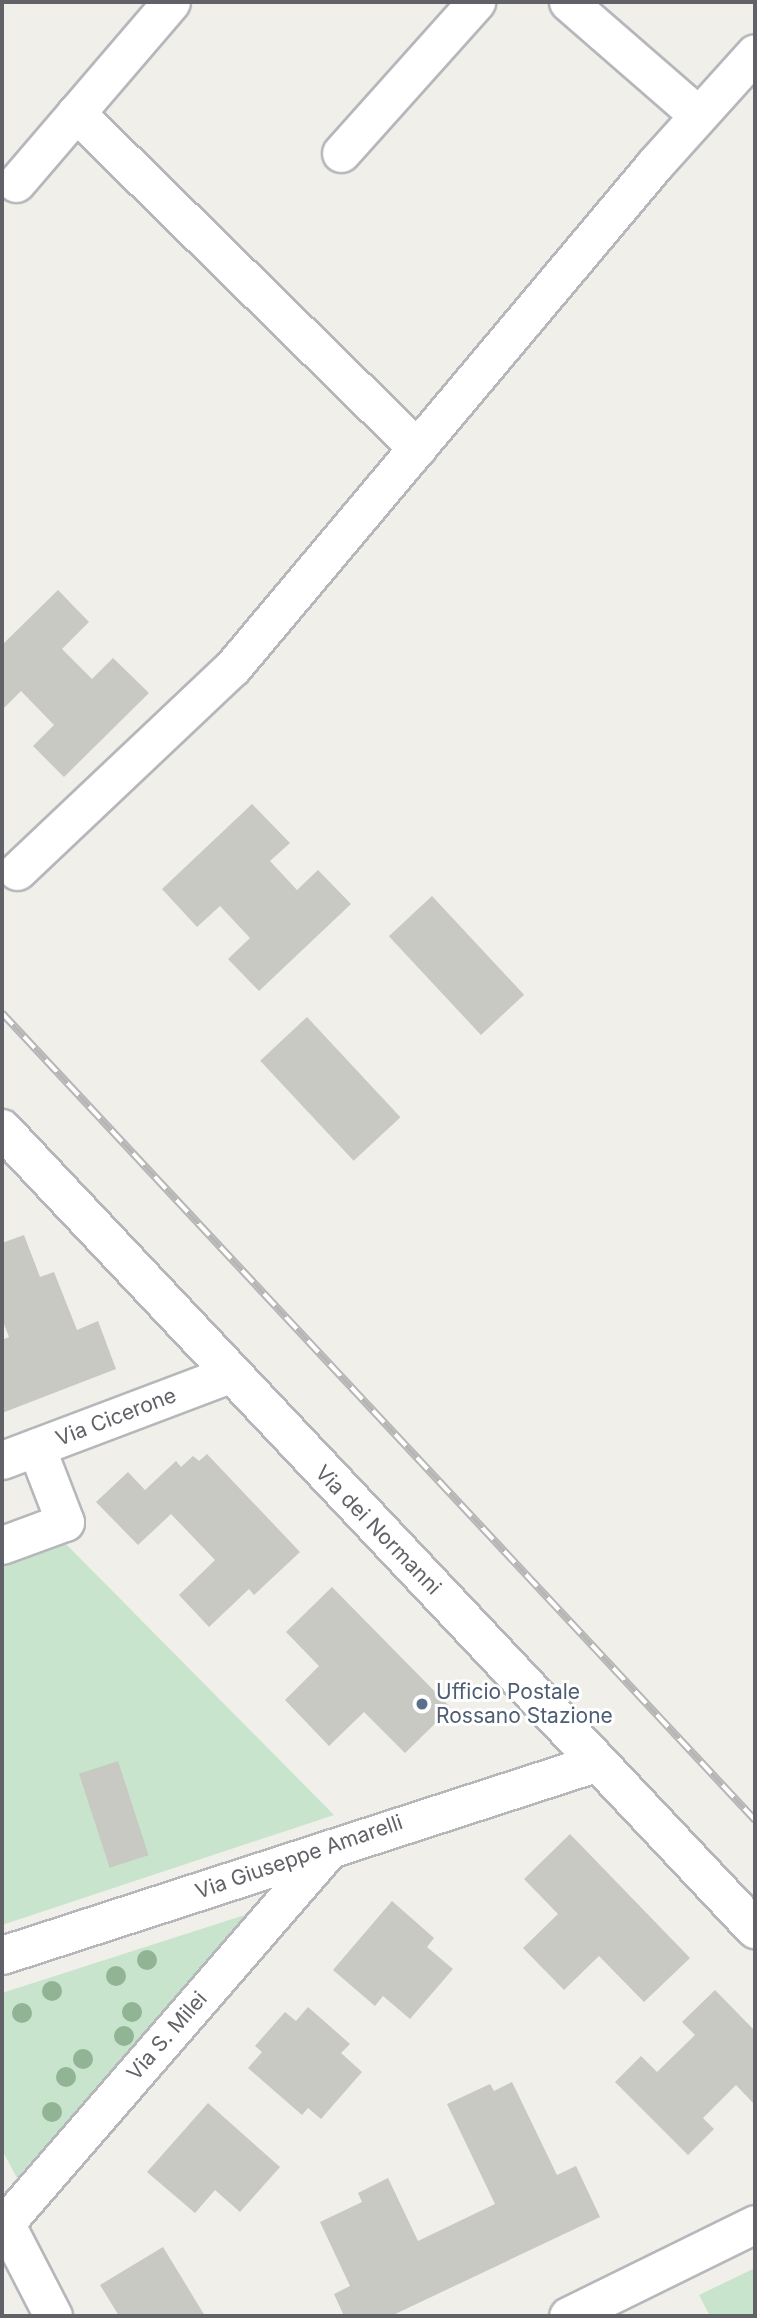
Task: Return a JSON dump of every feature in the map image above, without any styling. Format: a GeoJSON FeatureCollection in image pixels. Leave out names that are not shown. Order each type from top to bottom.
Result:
{"type":"FeatureCollection","features":[{"type":"Feature","properties":{"kind":"street"},"geometry":{"type":"LineString","coordinates":[[16,184],[171,2]]}},
{"type":"Feature","properties":{"kind":"street"},"geometry":{"type":"LineString","coordinates":[[341,153],[476,2]]}},
{"type":"Feature","properties":{"kind":"street"},"geometry":{"type":"LineString","coordinates":[[17,871],[232,668],[728,83],[569,2]]}},
{"type":"Feature","properties":{"kind":"street"},"geometry":{"type":"LineString","coordinates":[[76,113],[417,448]]}},
{"type":"Feature","properties":{"kind":"street","name":"Via dei Normanni"},"geometry":{"type":"LineString","coordinates":[[2,1129],[755,1929]]}},
{"type":"Feature","properties":{"kind":"street","name":"Via Cicerone"},"geometry":{"type":"LineString","coordinates":[[2,1460],[230,1374]]}},
{"type":"Feature","properties":{"kind":"street"},"geometry":{"type":"LineString","coordinates":[[2,1545],[65,1522],[36,1447]]}},
{"type":"Feature","properties":{"kind":"street","name":"Via Giuseppe Amarelli"},"geometry":{"type":"LineString","coordinates":[[2,1955],[598,1762]]}},
{"type":"Feature","properties":{"kind":"street","name":"Via S. Milei"},"geometry":{"type":"LineString","coordinates":[[3,2222],[328,1849]]}},
{"type":"Feature","properties":{"kind":"street"},"geometry":{"type":"LineString","coordinates":[[3,2222],[53,2316]]}},
{"type":"Feature","properties":{"kind":"street"},"geometry":{"type":"LineString","coordinates":[[568,2316],[755,2224]]}},
{"type":"Feature","properties":{"kind":"green space"},"geometry":{"type":"Polygon","coordinates":[[[62,1540],[334,1815],[2,1925],[2,1568],[4,1561],[62,1540]]]}},
{"type":"Feature","properties":{"kind":"green space"},"geometry":{"type":"Polygon","coordinates":[[[251,1913],[17,2178],[2,2150],[2,1993],[251,1913]]]}},
{"type":"Feature","properties":{"kind":"green space"},"geometry":{"type":"Polygon","coordinates":[[[755,2268],[755,2314],[710,2316],[699,2295],[755,2268]]]}},
{"type":"Feature","properties":{"kind":"building"},"geometry":{"type":"Polygon","coordinates":[[[58,590],[89,622],[62,649],[92,679],[113,658],[149,693],[64,777],[33,746],[54,725],[21,691],[2,710],[2,645],[58,590]]]}},
{"type":"Feature","properties":{"kind":"building"},"geometry":{"type":"Polygon","coordinates":[[[252,804],[290,843],[270,861],[297,890],[318,870],[351,904],[259,991],[228,959],[250,938],[220,906],[197,927],[162,889],[252,804]]]}},
{"type":"Feature","properties":{"kind":"building"},"geometry":{"type":"Polygon","coordinates":[[[432,896],[524,995],[481,1035],[389,936],[432,896]]]}},
{"type":"Feature","properties":{"kind":"building"},"geometry":{"type":"Polygon","coordinates":[[[307,1017],[400,1117],[354,1161],[260,1061],[307,1017]]]}},
{"type":"Feature","properties":{"kind":"building"},"geometry":{"type":"Polygon","coordinates":[[[24,1235],[40,1277],[54,1272],[77,1330],[98,1321],[116,1369],[2,1413],[2,1340],[9,1337],[2,1319],[2,1243],[24,1235]]]}},
{"type":"Feature","properties":{"kind":"building"},"geometry":{"type":"Polygon","coordinates":[[[207,1454],[300,1552],[254,1595],[249,1589],[209,1627],[179,1595],[215,1560],[171,1514],[138,1545],[96,1502],[128,1472],[145,1490],[176,1461],[181,1467],[193,1456],[199,1461],[207,1454]]]}},
{"type":"Feature","properties":{"kind":"building"},"geometry":{"type":"Polygon","coordinates":[[[332,1587],[451,1708],[405,1753],[364,1712],[329,1746],[285,1700],[319,1666],[286,1632],[332,1587]]]}},
{"type":"Feature","properties":{"kind":"building"},"geometry":{"type":"Polygon","coordinates":[[[118,1761],[149,1855],[110,1868],[79,1774],[118,1761]]]}},
{"type":"Feature","properties":{"kind":"building"},"geometry":{"type":"Polygon","coordinates":[[[570,1834],[690,1958],[644,2002],[599,1956],[564,1990],[523,1948],[558,1914],[524,1879],[570,1834]]]}},
{"type":"Feature","properties":{"kind":"building"},"geometry":{"type":"Polygon","coordinates":[[[392,1901],[434,1938],[427,1947],[453,1969],[410,2019],[383,1996],[375,2006],[333,1970],[392,1901]]]}},
{"type":"Feature","properties":{"kind":"building"},"geometry":{"type":"Polygon","coordinates":[[[715,1990],[755,2031],[755,2105],[736,2085],[703,2118],[714,2129],[688,2155],[615,2082],[641,2056],[657,2072],[695,2035],[682,2022],[715,1990]]]}},
{"type":"Feature","properties":{"kind":"building"},"geometry":{"type":"Polygon","coordinates":[[[308,2007],[350,2044],[341,2053],[362,2072],[321,2119],[308,2108],[302,2115],[248,2068],[262,2052],[255,2046],[285,2012],[296,2021],[308,2007]]]}},
{"type":"Feature","properties":{"kind":"building"},"geometry":{"type":"Polygon","coordinates":[[[512,2082],[557,2175],[576,2166],[600,2217],[391,2316],[344,2316],[334,2294],[350,2286],[320,2222],[362,2202],[358,2193],[388,2178],[418,2241],[495,2204],[447,2104],[490,2084],[494,2091],[512,2082]]]}},
{"type":"Feature","properties":{"kind":"building"},"geometry":{"type":"Polygon","coordinates":[[[208,2103],[280,2167],[240,2212],[215,2190],[195,2213],[147,2172],[208,2103]]]}},
{"type":"Feature","properties":{"kind":"building"},"geometry":{"type":"Polygon","coordinates":[[[163,2247],[205,2316],[119,2316],[100,2285],[163,2247]]]}},
{"type":"Feature","properties":{"kind":"railway"},"geometry":{"type":"LineString","coordinates":[[2,1013],[755,1820]]}},
{"type":"Feature","properties":{"kind":"place","name":"Ufficio Postale Rossano Stazione"},"geometry":{"type":"Point","coordinates":[422,1704]}}]}
